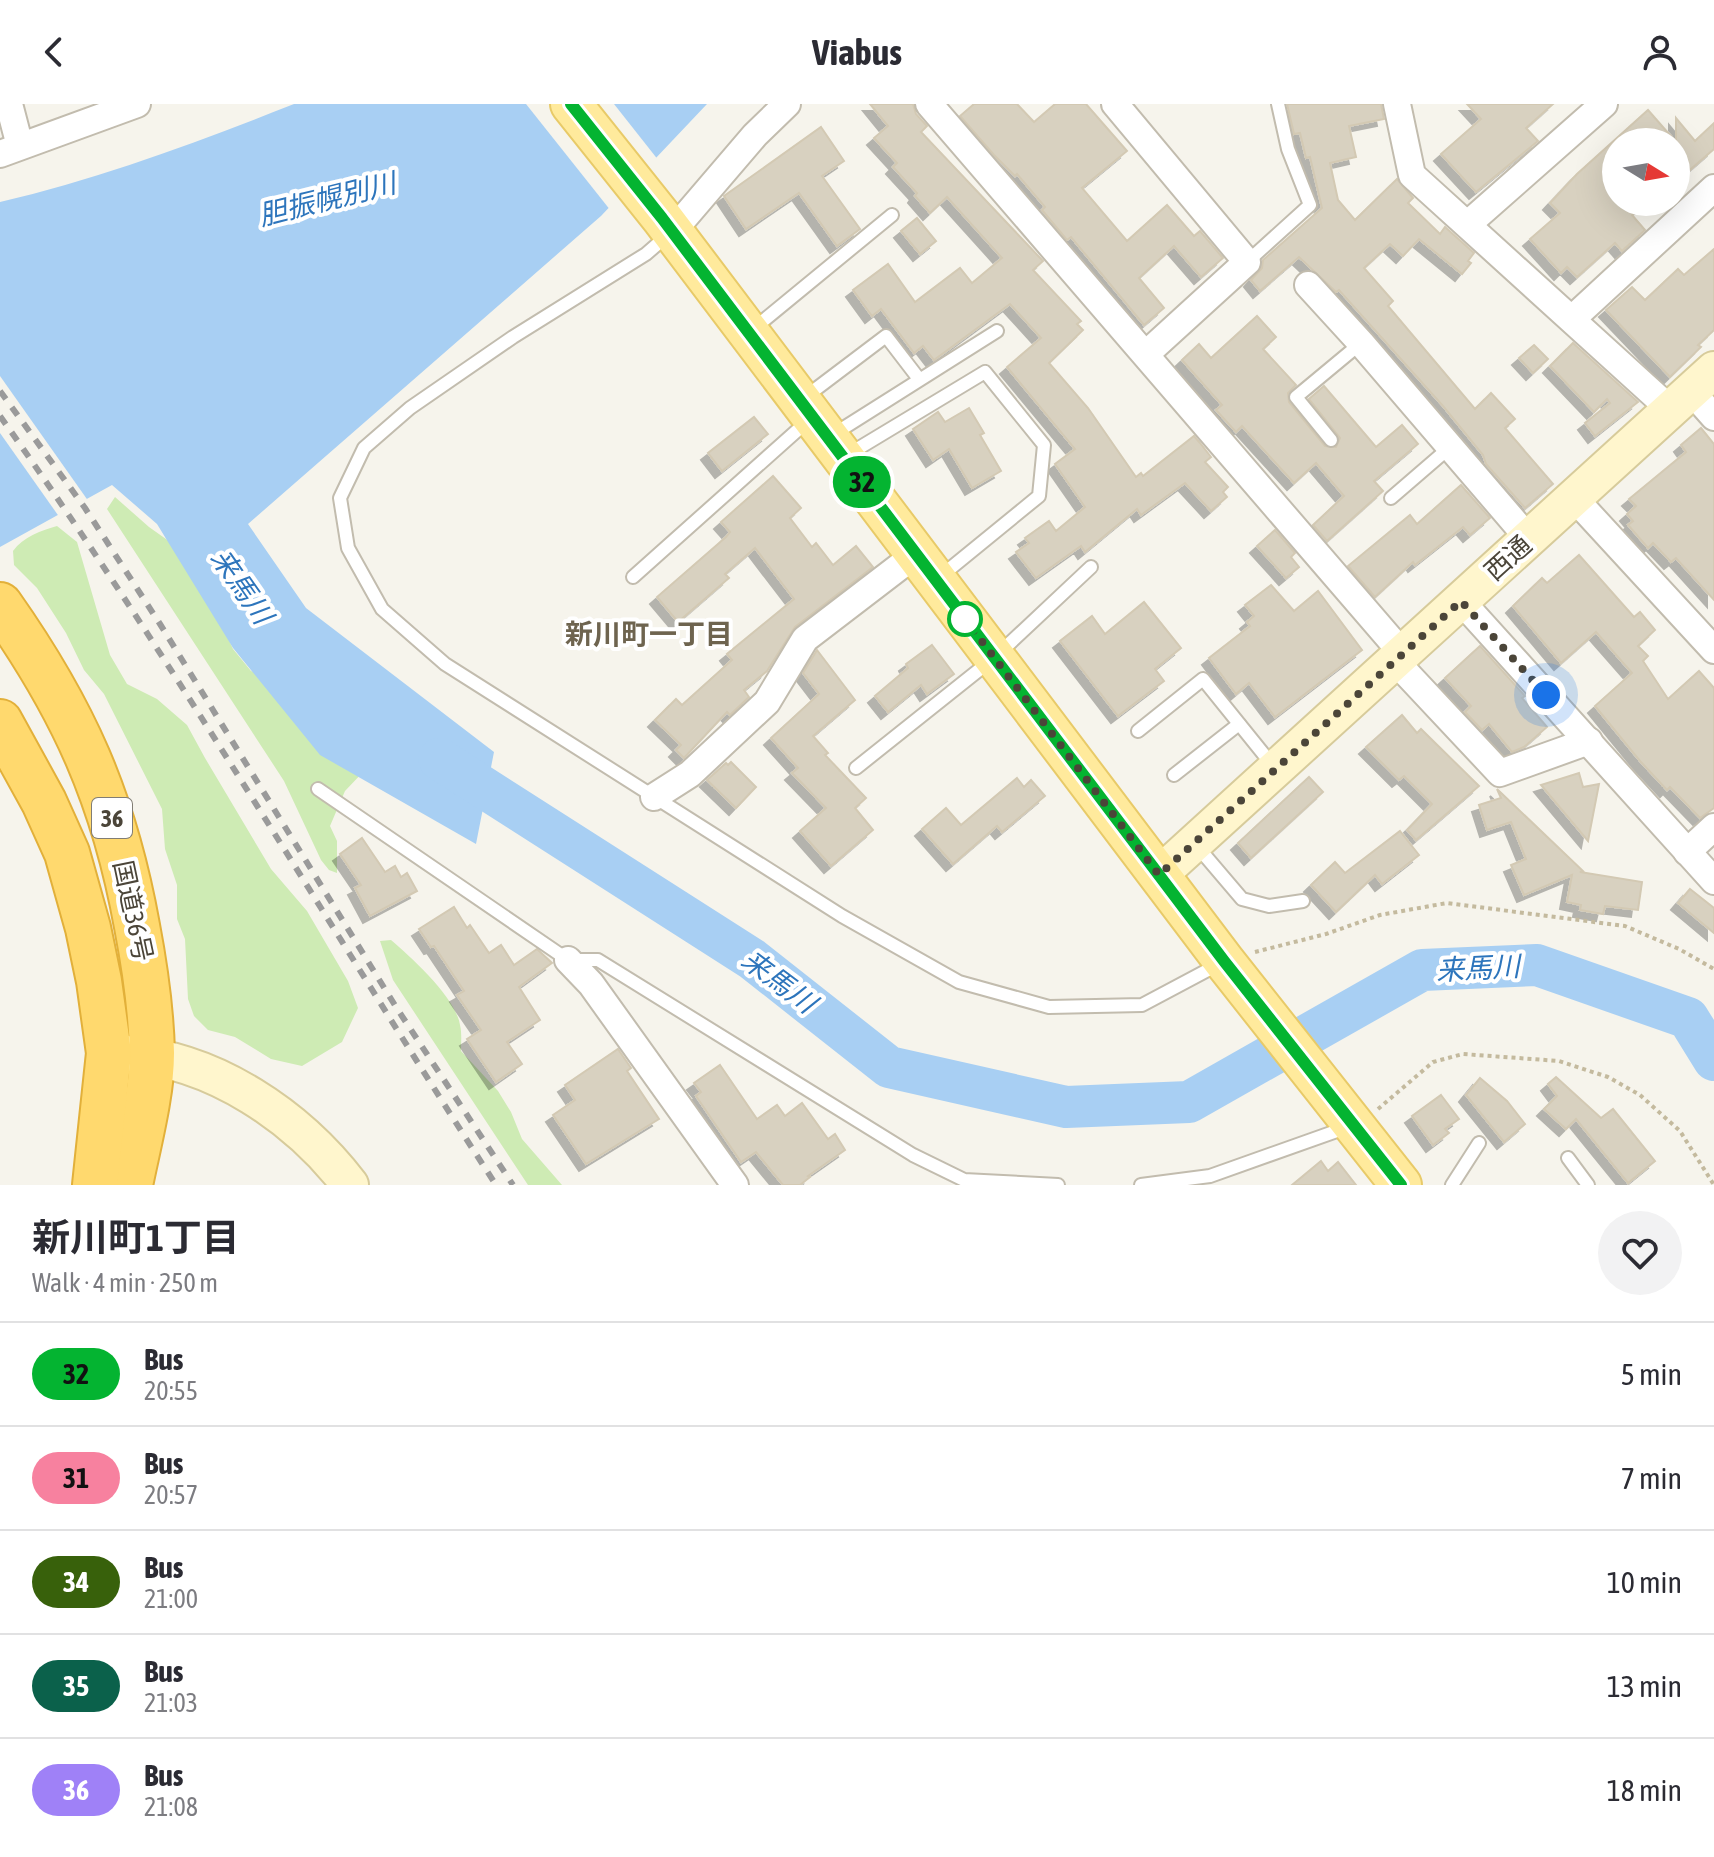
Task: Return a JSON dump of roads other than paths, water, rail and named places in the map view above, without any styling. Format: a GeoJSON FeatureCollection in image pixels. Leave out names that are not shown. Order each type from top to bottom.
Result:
{"type":"FeatureCollection","features":[{"type":"Feature","properties":{"kind":"highway","name":"国道36号"},"geometry":{"type":"LineString","coordinates":[[0,605],[34,653],[69,714],[93,766],[115,826],[131,891],[147,983],[152,1056]]}},
{"type":"Feature","properties":{"kind":"highway","name":"国道36号"},"geometry":{"type":"LineString","coordinates":[[0,722],[38,790],[67,853],[91,941],[109,1053]]}},
{"type":"Feature","properties":{"kind":"highway","name":"36"},"geometry":{"type":"LineString","coordinates":[[95,1185],[109,1053]]}},
{"type":"Feature","properties":{"kind":"highway","name":"36"},"geometry":{"type":"LineString","coordinates":[[130,1185],[152,1056]]}},
{"type":"Feature","properties":{"kind":"main road"},"geometry":{"type":"LineString","coordinates":[[571,104],[667,225],[1159,875],[1237,964],[1355,1116],[1401,1185]]}},
{"type":"Feature","properties":{"kind":"street"},"geometry":{"type":"LineString","coordinates":[[9,104],[10,150],[137,104]]}},
{"type":"Feature","properties":{"kind":"street"},"geometry":{"type":"LineString","coordinates":[[667,225],[787,104]]}},
{"type":"Feature","properties":{"kind":"street"},"geometry":{"type":"LineString","coordinates":[[929,104],[1146,354],[1399,658],[1500,773],[1589,741]]}},
{"type":"Feature","properties":{"kind":"street"},"geometry":{"type":"LineString","coordinates":[[1115,104],[1247,262],[1146,354]]}},
{"type":"Feature","properties":{"kind":"street"},"geometry":{"type":"LineString","coordinates":[[1397,104],[1412,175],[1572,319],[1697,397]]}},
{"type":"Feature","properties":{"kind":"street"},"geometry":{"type":"LineString","coordinates":[[1468,224],[1604,104]]}},
{"type":"Feature","properties":{"kind":"street"},"geometry":{"type":"LineString","coordinates":[[1572,319],[1714,188]]}},
{"type":"Feature","properties":{"kind":"street"},"geometry":{"type":"LineString","coordinates":[[1308,285],[1529,539]]}},
{"type":"Feature","properties":{"kind":"street","name":"西通"},"geometry":{"type":"LineString","coordinates":[[1159,875],[1574,498],[1697,397]]}},
{"type":"Feature","properties":{"kind":"street"},"geometry":{"type":"LineString","coordinates":[[1574,498],[1714,650]]}},
{"type":"Feature","properties":{"kind":"street"},"geometry":{"type":"LineString","coordinates":[[654,797],[690,774],[767,702],[805,639],[926,567]]}},
{"type":"Feature","properties":{"kind":"street"},"geometry":{"type":"LineString","coordinates":[[1461,601],[1714,881]]}},
{"type":"Feature","properties":{"kind":"street"},"geometry":{"type":"LineString","coordinates":[[1687,852],[1714,827]]}},
{"type":"Feature","properties":{"kind":"street"},"geometry":{"type":"LineString","coordinates":[[568,960],[591,984],[735,1185]]}},
{"type":"Feature","properties":{"kind":"street"},"geometry":{"type":"LineString","coordinates":[[109,1053],[152,1056],[187,1065],[231,1085],[286,1120],[321,1148],[350,1185]]}},
{"type":"Feature","properties":{"kind":"lane"},"geometry":{"type":"LineString","coordinates":[[755,135],[774,104]]}},
{"type":"Feature","properties":{"kind":"lane"},"geometry":{"type":"LineString","coordinates":[[1247,262],[1310,205],[1288,149],[1278,104]]}},
{"type":"Feature","properties":{"kind":"lane"},"geometry":{"type":"LineString","coordinates":[[748,332],[892,215]]}},
{"type":"Feature","properties":{"kind":"lane"},"geometry":{"type":"LineString","coordinates":[[667,225],[646,254],[513,337],[410,408],[364,448],[340,498],[348,548],[382,609],[445,664],[842,916],[959,982],[1049,1007],[1142,1005],[1237,964]]}},
{"type":"Feature","properties":{"kind":"lane"},"geometry":{"type":"LineString","coordinates":[[633,577],[821,429],[919,379],[997,331]]}},
{"type":"Feature","properties":{"kind":"lane"},"geometry":{"type":"LineString","coordinates":[[821,429],[886,336],[919,379]]}},
{"type":"Feature","properties":{"kind":"lane"},"geometry":{"type":"LineString","coordinates":[[1331,440],[1296,397],[1361,343]]}},
{"type":"Feature","properties":{"kind":"lane"},"geometry":{"type":"LineString","coordinates":[[821,429],[985,372],[1044,445],[1039,496],[926,567]]}},
{"type":"Feature","properties":{"kind":"lane"},"geometry":{"type":"LineString","coordinates":[[1391,498],[1449,448]]}},
{"type":"Feature","properties":{"kind":"lane"},"geometry":{"type":"LineString","coordinates":[[856,768],[994,658],[1091,567]]}},
{"type":"Feature","properties":{"kind":"lane"},"geometry":{"type":"LineString","coordinates":[[1138,731],[1203,679],[1276,769]]}},
{"type":"Feature","properties":{"kind":"lane"},"geometry":{"type":"LineString","coordinates":[[1174,775],[1239,724]]}},
{"type":"Feature","properties":{"kind":"lane"},"geometry":{"type":"LineString","coordinates":[[318,789],[568,960],[598,960],[913,1155],[964,1180],[1058,1185]]}},
{"type":"Feature","properties":{"kind":"lane"},"geometry":{"type":"LineString","coordinates":[[1195,843],[1242,899],[1269,906],[1303,901]]}},
{"type":"Feature","properties":{"kind":"lane"},"geometry":{"type":"LineString","coordinates":[[1141,1185],[1210,1176],[1355,1116]]}},
{"type":"Feature","properties":{"kind":"lane"},"geometry":{"type":"LineString","coordinates":[[1452,1185],[1479,1143]]}},
{"type":"Feature","properties":{"kind":"lane"},"geometry":{"type":"LineString","coordinates":[[1568,1158],[1588,1185]]}},
{"type":"Feature","properties":{"kind":"water","name":"胆振幌別川"},"geometry":{"type":"Polygon","coordinates":[[[294,104],[707,104],[601,216],[248,524],[306,608],[494,752],[476,844],[320,755],[233,648],[157,524],[112,485],[0,547],[0,202],[149,158],[294,104]]]}},
{"type":"Feature","properties":{"kind":"waterway","name":"来馬川"},"geometry":{"type":"LineString","coordinates":[[439,759],[752,959],[889,1067],[1066,1107],[1189,1102],[1422,970],[1537,965],[1688,1018],[1714,1060]]}},
{"type":"Feature","properties":{"kind":"railway"},"geometry":{"type":"LineString","coordinates":[[0,391],[85,508],[160,624],[396,1007],[513,1185]]}},
{"type":"Feature","properties":{"kind":"railway"},"geometry":{"type":"LineString","coordinates":[[0,416],[191,701],[496,1185]]}},
{"type":"Feature","properties":{"kind":"district","name":"新川町一丁目"},"geometry":{"type":"Point","coordinates":[649,634]}}]}
